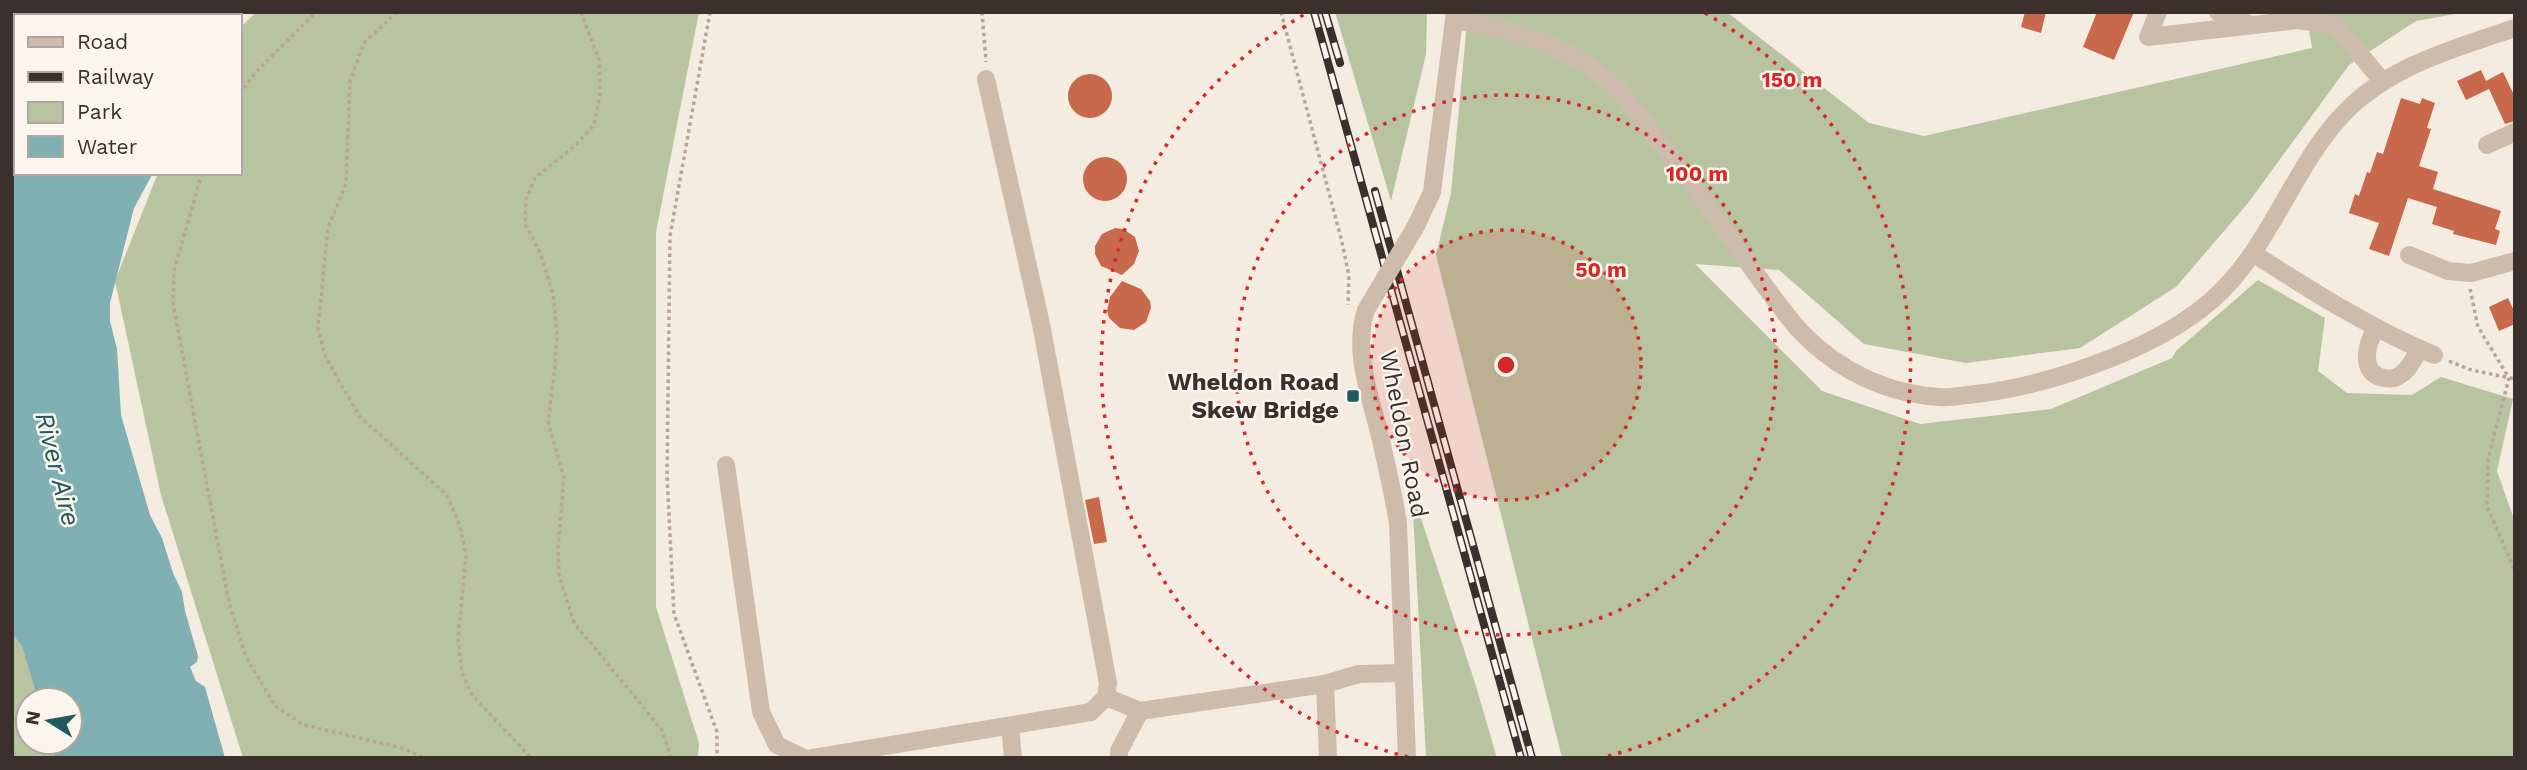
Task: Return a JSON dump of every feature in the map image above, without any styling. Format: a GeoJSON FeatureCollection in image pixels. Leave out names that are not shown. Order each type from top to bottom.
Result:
{"type":"FeatureCollection","features":[{"type":"Feature","properties":{"kind":"street"},"geometry":{"type":"LineString","coordinates":[[2158,12],[2148,37],[2298,20],[2337,26],[2382,81]]}},
{"type":"Feature","properties":{"kind":"street"},"geometry":{"type":"LineString","coordinates":[[2218,12],[2252,26]]}},
{"type":"Feature","properties":{"kind":"street"},"geometry":{"type":"LineString","coordinates":[[1455,16],[1533,38],[1570,55],[1612,83],[1790,320],[1819,351],[1856,375],[1898,389],[1940,398],[2001,392],[2076,371],[2159,337],[2211,300],[2253,254],[2315,153],[2345,113],[2382,81],[2426,60],[2514,29]]}},
{"type":"Feature","properties":{"kind":"street","name":"Wheldon Road"},"geometry":{"type":"LineString","coordinates":[[1407,758],[1398,523],[1362,364],[1361,325],[1366,310],[1416,226],[1432,192],[1455,16]]}},
{"type":"Feature","properties":{"kind":"street"},"geometry":{"type":"LineString","coordinates":[[813,758],[1091,712],[1106,698],[1108,683],[1041,324],[986,79]]}},
{"type":"Feature","properties":{"kind":"street"},"geometry":{"type":"LineString","coordinates":[[2487,145],[2515,132]]}},
{"type":"Feature","properties":{"kind":"street"},"geometry":{"type":"LineString","coordinates":[[2253,254],[2376,328],[2427,352],[2399,376],[2392,379],[2377,376],[2371,371],[2366,355],[2368,341],[2376,328]]}},
{"type":"Feature","properties":{"kind":"street"},"geometry":{"type":"LineString","coordinates":[[2409,255],[2448,271],[2471,273],[2515,261]]}},
{"type":"Feature","properties":{"kind":"street"},"geometry":{"type":"LineString","coordinates":[[726,465],[761,712],[778,746],[804,758]]}},
{"type":"Feature","properties":{"kind":"street"},"geometry":{"type":"LineString","coordinates":[[1106,698],[1140,711],[1325,684],[1359,674],[1403,673]]}},
{"type":"Feature","properties":{"kind":"street"},"geometry":{"type":"LineString","coordinates":[[1325,684],[1328,758]]}},
{"type":"Feature","properties":{"kind":"street"},"geometry":{"type":"LineString","coordinates":[[1119,758],[1119,751],[1140,711]]}},
{"type":"Feature","properties":{"kind":"street"},"geometry":{"type":"LineString","coordinates":[[1010,726],[1013,758]]}},
{"type":"Feature","properties":{"kind":"street"},"geometry":{"type":"LineString","coordinates":[[904,758],[921,741]]}},
{"type":"Feature","properties":{"kind":"path"},"geometry":{"type":"LineString","coordinates":[[242,91],[256,72],[316,12]]}},
{"type":"Feature","properties":{"kind":"path"},"geometry":{"type":"LineString","coordinates":[[397,12],[364,43],[350,81],[346,184],[328,228],[318,328],[325,356],[360,417],[447,495],[460,526],[466,555],[458,638],[462,673],[472,695],[531,758]]}},
{"type":"Feature","properties":{"kind":"path"},"geometry":{"type":"LineString","coordinates":[[581,12],[598,60],[600,94],[594,125],[575,146],[535,178],[526,199],[525,224],[540,252],[553,293],[557,334],[548,422],[564,478],[558,575],[574,623],[662,730],[671,758]]}},
{"type":"Feature","properties":{"kind":"path"},"geometry":{"type":"LineString","coordinates":[[710,12],[670,236],[667,475],[674,614],[717,732],[717,758]]}},
{"type":"Feature","properties":{"kind":"path"},"geometry":{"type":"LineString","coordinates":[[982,12],[986,79]]}},
{"type":"Feature","properties":{"kind":"path"},"geometry":{"type":"LineString","coordinates":[[1281,12],[1341,238],[1349,276],[1348,314]]}},
{"type":"Feature","properties":{"kind":"path"},"geometry":{"type":"LineString","coordinates":[[201,175],[174,271],[173,303],[228,598],[245,654],[275,706],[304,725],[402,748],[424,758]]}},
{"type":"Feature","properties":{"kind":"path"},"geometry":{"type":"LineString","coordinates":[[2471,273],[2470,290],[2478,327],[2509,378],[2488,459],[2487,506],[2515,571]]}},
{"type":"Feature","properties":{"kind":"path"},"geometry":{"type":"LineString","coordinates":[[2427,352],[2470,370],[2515,379]]}},
{"type":"Feature","properties":{"kind":"path"},"geometry":{"type":"LineString","coordinates":[[12,745],[15,758]]}},
{"type":"Feature","properties":{"kind":"green space"},"geometry":{"type":"Polygon","coordinates":[[[256,12],[699,12],[656,232],[656,607],[699,743],[698,758],[243,758],[161,495],[115,281],[157,175],[242,175],[242,26],[256,12]]]}},
{"type":"Feature","properties":{"kind":"green space"},"geometry":{"type":"Polygon","coordinates":[[[1335,12],[1427,12],[1426,54],[1391,201],[1335,12]]]}},
{"type":"Feature","properties":{"kind":"green space"},"geometry":{"type":"Polygon","coordinates":[[[1468,12],[1727,12],[1869,123],[1924,136],[2312,48],[2306,12],[2466,12],[2416,21],[2349,65],[2248,203],[2176,287],[2080,348],[1966,363],[1864,344],[1779,270],[1695,264],[1822,391],[1920,424],[2051,409],[2172,358],[2176,351],[2258,280],[2325,318],[2318,371],[2347,393],[2412,395],[2441,377],[2513,399],[2497,471],[2515,522],[2515,758],[1562,758],[1436,255],[1451,193],[1468,12]]]}},
{"type":"Feature","properties":{"kind":"green space"},"geometry":{"type":"Polygon","coordinates":[[[1412,491],[1475,683],[1497,758],[1426,758],[1412,491]]]}},
{"type":"Feature","properties":{"kind":"green space"},"geometry":{"type":"Polygon","coordinates":[[[12,633],[22,645],[34,686],[14,686],[14,756],[55,758],[12,758],[12,633]]]}},
{"type":"Feature","properties":{"kind":"water"},"geometry":{"type":"Polygon","coordinates":[[[23,12],[240,12],[238,14],[22,14],[23,12]]]}},
{"type":"Feature","properties":{"kind":"water","name":"River Aire"},"geometry":{"type":"Polygon","coordinates":[[[14,30],[14,175],[152,175],[134,208],[110,303],[110,321],[117,349],[121,415],[150,515],[162,538],[182,592],[198,656],[197,662],[190,667],[196,681],[205,687],[225,758],[55,758],[54,756],[84,756],[84,686],[34,686],[22,646],[12,633],[14,30]]]}},
{"type":"Feature","properties":{"kind":"building"},"geometry":{"type":"Polygon","coordinates":[[[2025,12],[2046,12],[2041,33],[2021,27],[2025,12]]]}},
{"type":"Feature","properties":{"kind":"building"},"geometry":{"type":"Polygon","coordinates":[[[2097,12],[2134,12],[2114,60],[2083,47],[2097,12]]]}},
{"type":"Feature","properties":{"kind":"building"},"geometry":{"type":"Polygon","coordinates":[[[2481,70],[2486,81],[2503,72],[2515,97],[2515,121],[2505,124],[2489,89],[2466,100],[2457,81],[2481,70]]]}},
{"type":"Feature","properties":{"kind":"building"},"geometry":{"type":"Polygon","coordinates":[[[1090,74],[1106,80],[1112,96],[1106,112],[1090,118],[1074,112],[1068,96],[1074,80],[1090,74]]]}},
{"type":"Feature","properties":{"kind":"building"},"geometry":{"type":"Polygon","coordinates":[[[2401,98],[2420,104],[2422,98],[2435,103],[2427,128],[2431,129],[2419,166],[2438,172],[2433,189],[2501,211],[2495,229],[2500,231],[2496,245],[2453,234],[2454,231],[2432,224],[2437,207],[2408,198],[2389,256],[2369,249],[2379,223],[2349,213],[2355,194],[2359,196],[2377,152],[2383,154],[2401,98]]]}},
{"type":"Feature","properties":{"kind":"building"},"geometry":{"type":"Polygon","coordinates":[[[1105,157],[1121,163],[1127,179],[1121,195],[1105,201],[1089,195],[1083,179],[1089,163],[1105,157]]]}},
{"type":"Feature","properties":{"kind":"building"},"geometry":{"type":"Polygon","coordinates":[[[1115,228],[1123,229],[1135,237],[1139,251],[1134,264],[1122,275],[1101,266],[1095,254],[1095,246],[1102,234],[1115,228]]]}},
{"type":"Feature","properties":{"kind":"building"},"geometry":{"type":"Polygon","coordinates":[[[1122,281],[1141,289],[1150,301],[1151,308],[1146,322],[1134,330],[1120,328],[1109,318],[1107,311],[1110,297],[1122,281]]]}},
{"type":"Feature","properties":{"kind":"building"},"geometry":{"type":"Polygon","coordinates":[[[2508,298],[2515,313],[2515,324],[2499,331],[2489,307],[2508,298]]]}},
{"type":"Feature","properties":{"kind":"building"},"geometry":{"type":"Polygon","coordinates":[[[1099,497],[1107,542],[1094,544],[1085,500],[1099,497]]]}},
{"type":"Feature","properties":{"kind":"railway"},"geometry":{"type":"LineString","coordinates":[[1314,12],[1521,758]]}},
{"type":"Feature","properties":{"kind":"railway"},"geometry":{"type":"LineString","coordinates":[[1325,12],[1340,63]]}},
{"type":"Feature","properties":{"kind":"railway"},"geometry":{"type":"LineString","coordinates":[[1375,191],[1532,758]]}},
{"type":"Feature","properties":{"kind":"place","name":"Wheldon Road Skew Bridge"},"geometry":{"type":"Point","coordinates":[1353,396]}}]}
